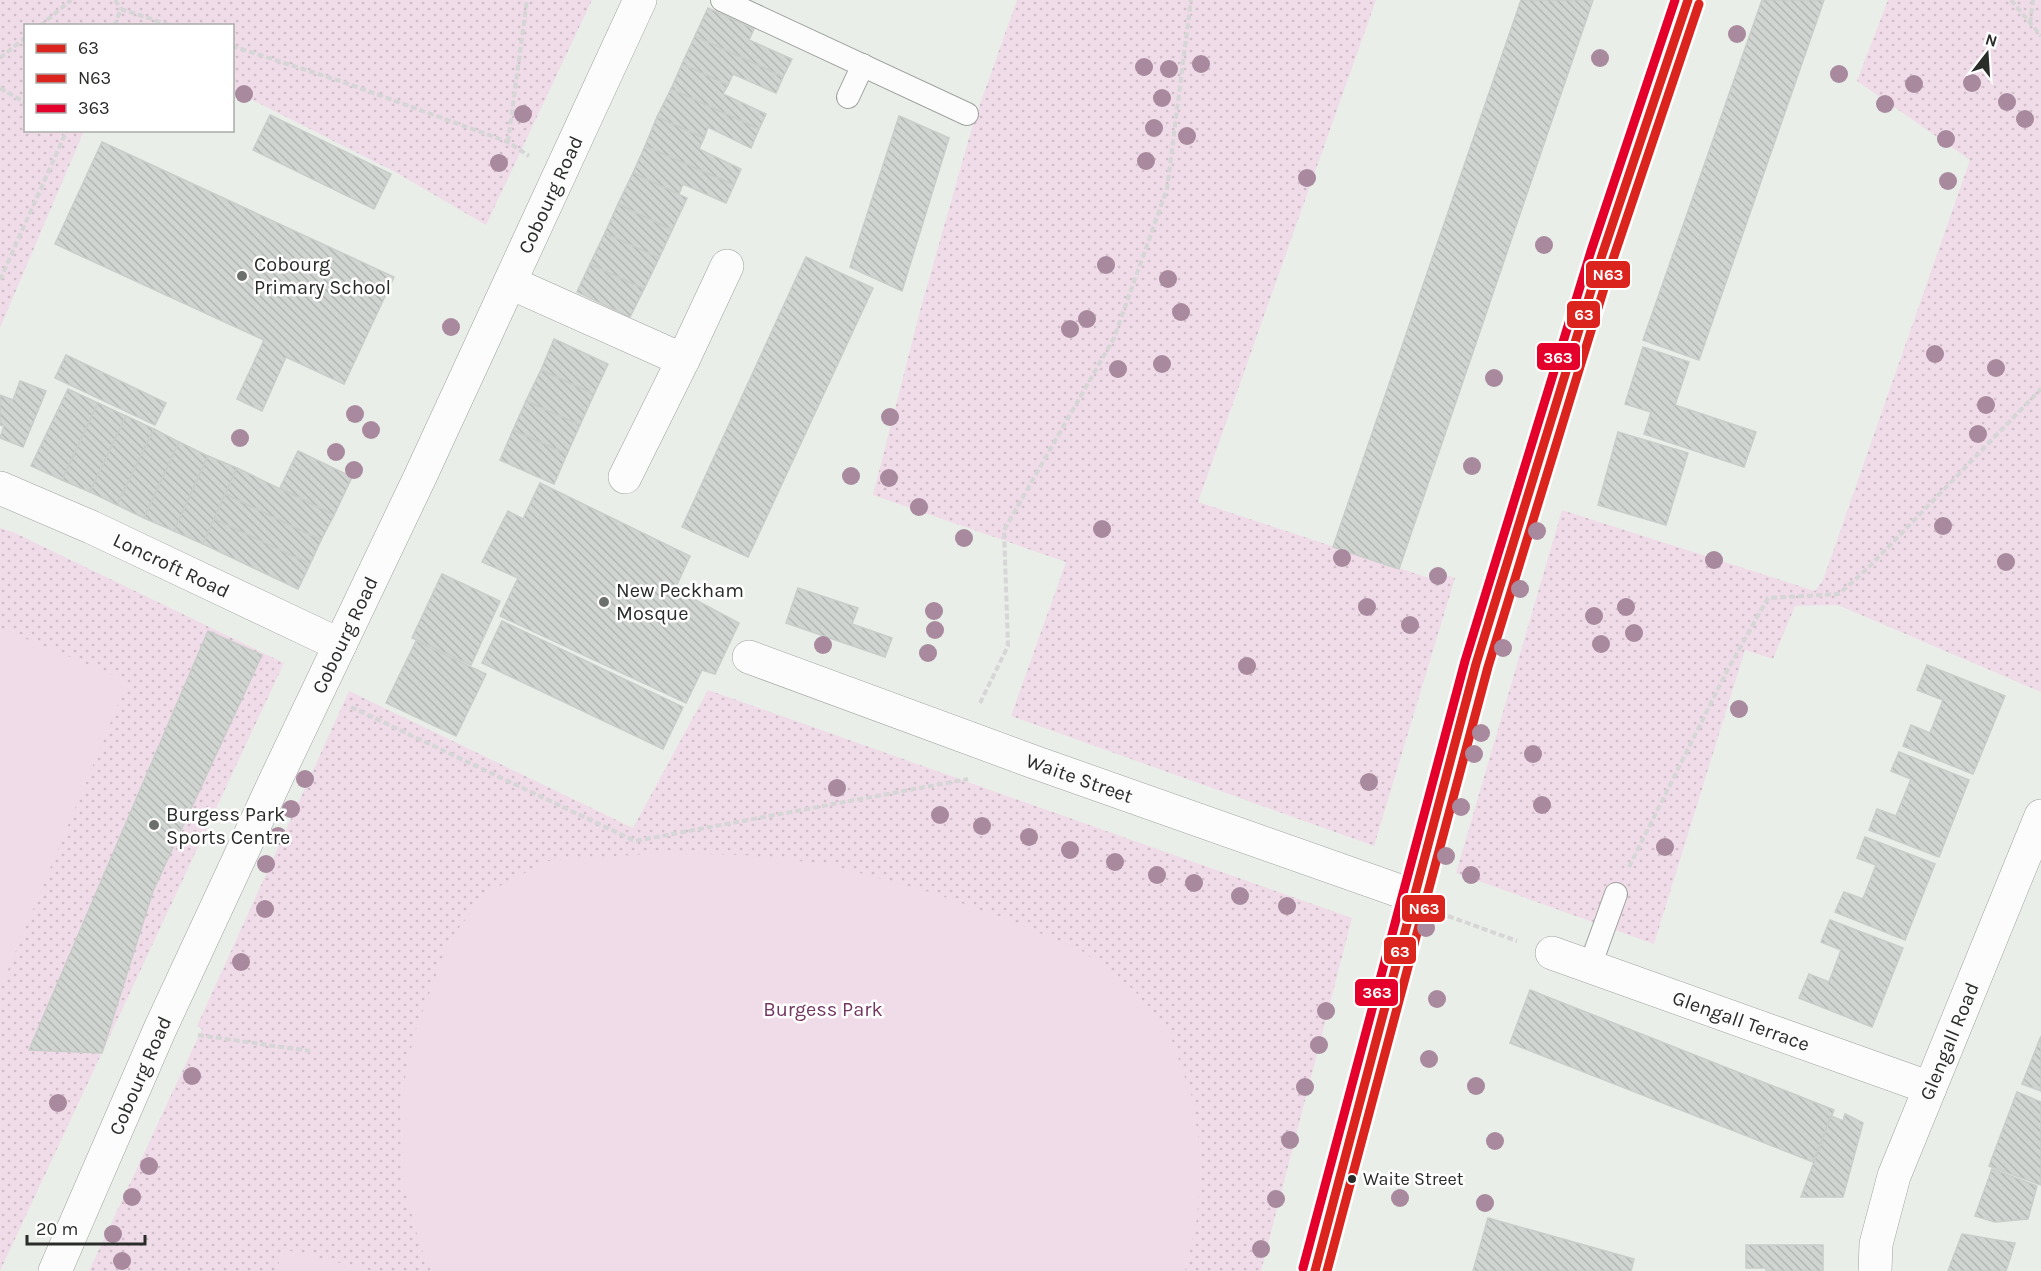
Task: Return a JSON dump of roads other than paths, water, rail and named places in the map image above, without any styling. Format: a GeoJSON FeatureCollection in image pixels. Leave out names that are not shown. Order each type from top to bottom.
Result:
{"type":"FeatureCollection","features":[{"type":"Feature","properties":{"kind":"street","name":"Cobourg Road"},"geometry":{"type":"LineString","coordinates":[[55,1271],[160,1029],[510,283],[640,0]]}},
{"type":"Feature","properties":{"kind":"street"},"geometry":{"type":"LineString","coordinates":[[1316,1271],[1476,664],[1602,255],[1688,0]]}},
{"type":"Feature","properties":{"kind":"street"},"geometry":{"type":"LineString","coordinates":[[625,477],[727,266]]}},
{"type":"Feature","properties":{"kind":"street"},"geometry":{"type":"LineString","coordinates":[[510,283],[683,360]]}},
{"type":"Feature","properties":{"kind":"street","name":"Loncroft Road"},"geometry":{"type":"LineString","coordinates":[[0,488],[91,527],[339,645]]}},
{"type":"Feature","properties":{"kind":"street","name":"Waite Street"},"geometry":{"type":"LineString","coordinates":[[749,657],[1414,896]]}},
{"type":"Feature","properties":{"kind":"street","name":"Glengall Road"},"geometry":{"type":"LineString","coordinates":[[1875,1271],[1876,1244],[1894,1176],[2041,816]]}},
{"type":"Feature","properties":{"kind":"street","name":"Glengall Terrace"},"geometry":{"type":"LineString","coordinates":[[1552,953],[1930,1088]]}},
{"type":"Feature","properties":{"kind":"lane"},"geometry":{"type":"LineString","coordinates":[[722,0],[967,114]]}},
{"type":"Feature","properties":{"kind":"lane"},"geometry":{"type":"LineString","coordinates":[[848,97],[863,65]]}},
{"type":"Feature","properties":{"kind":"lane"},"geometry":{"type":"LineString","coordinates":[[1590,966],[1616,894]]}},
{"type":"Feature","properties":{"kind":"place","name":"Cobourg Primary School"},"geometry":{"type":"Point","coordinates":[242,276]}},
{"type":"Feature","properties":{"kind":"place","name":"New Peckham Mosque"},"geometry":{"type":"Point","coordinates":[604,602]}},
{"type":"Feature","properties":{"kind":"place","name":"Burgess Park Sports Centre"},"geometry":{"type":"Point","coordinates":[154,825]}},
{"type":"Feature","properties":{"kind":"place","name":"Waite Street"},"geometry":{"type":"Point","coordinates":[1352,1179]}},
{"type":"Feature","properties":{"kind":"park label","name":"Burgess Park"},"geometry":{"type":"Point","coordinates":[823,1009]}}]}
